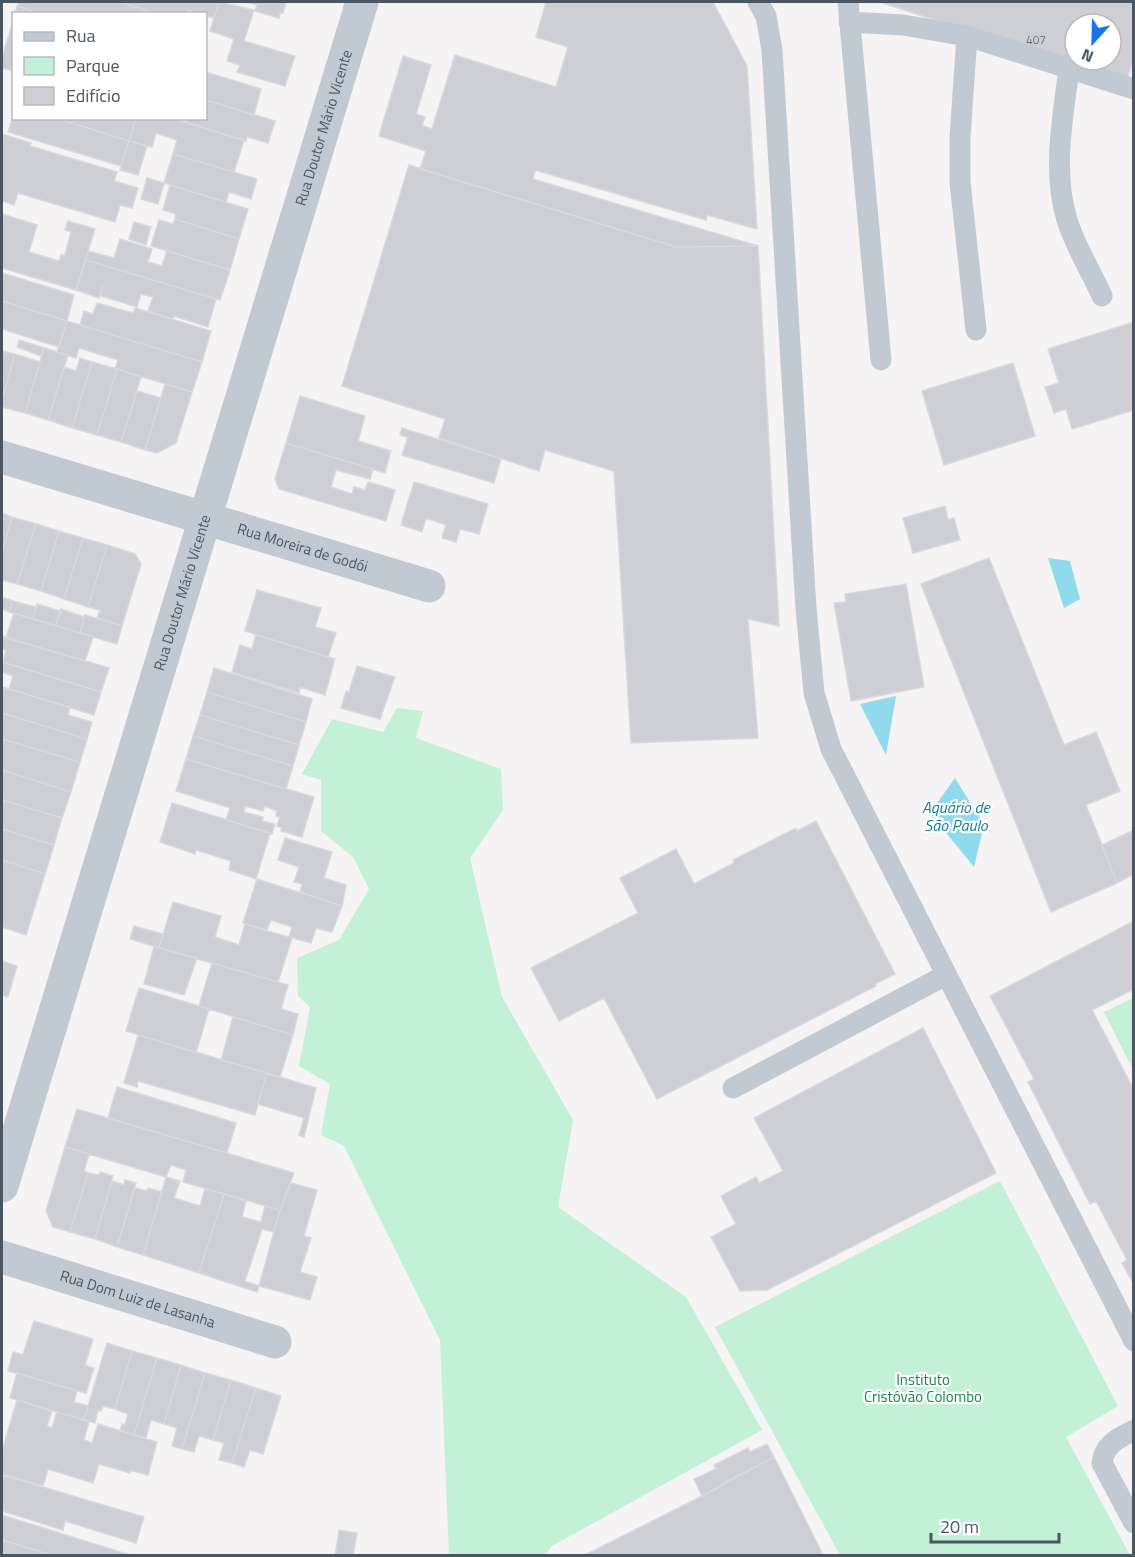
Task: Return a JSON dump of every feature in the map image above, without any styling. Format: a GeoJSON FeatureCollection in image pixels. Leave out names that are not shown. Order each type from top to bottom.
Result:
{"type":"FeatureCollection","features":[{"type":"Feature","properties":{"kind":"street","name":"Rua Doutor Mário Vicente"},"geometry":{"type":"LineString","coordinates":[[2,1186],[362,2]]}},
{"type":"Feature","properties":{"kind":"street","name":"Rua Moreira de Godói"},"geometry":{"type":"LineString","coordinates":[[2,457],[429,586]]}},
{"type":"Feature","properties":{"kind":"street","name":"Rua Dom Luiz de Lasanha"},"geometry":{"type":"LineString","coordinates":[[2,1257],[275,1342]]}},
{"type":"Feature","properties":{"kind":"lane"},"geometry":{"type":"LineString","coordinates":[[758,2],[766,16],[772,50],[806,608],[814,693],[831,749],[1134,1341]]}},
{"type":"Feature","properties":{"kind":"lane"},"geometry":{"type":"LineString","coordinates":[[881,360],[848,12],[903,25],[967,36],[1063,66]]}},
{"type":"Feature","properties":{"kind":"lane"},"geometry":{"type":"LineString","coordinates":[[967,36],[960,137],[960,182],[976,330]]}},
{"type":"Feature","properties":{"kind":"lane"},"geometry":{"type":"LineString","coordinates":[[1068,72],[1058,154],[1061,195],[1068,221],[1102,296]]}},
{"type":"Feature","properties":{"kind":"lane"},"geometry":{"type":"LineString","coordinates":[[1081,72],[1134,89]]}},
{"type":"Feature","properties":{"kind":"lane"},"geometry":{"type":"LineString","coordinates":[[733,1088],[946,975]]}},
{"type":"Feature","properties":{"kind":"lane"},"geometry":{"type":"LineString","coordinates":[[1134,1430],[1113,1441],[1106,1449],[1102,1463],[1134,1523]]}},
{"type":"Feature","properties":{"kind":"green space"},"geometry":{"type":"Polygon","coordinates":[[[397,708],[423,711],[416,738],[501,769],[503,810],[470,858],[502,997],[573,1120],[558,1207],[686,1297],[762,1430],[552,1546],[545,1555],[449,1555],[440,1340],[344,1146],[321,1135],[330,1084],[299,1066],[310,1007],[298,996],[297,958],[339,940],[369,889],[353,857],[321,831],[321,780],[302,774],[332,719],[383,732],[397,708]]]}},
{"type":"Feature","properties":{"kind":"green space"},"geometry":{"type":"Polygon","coordinates":[[[1133,998],[1133,1070],[1104,1012],[1133,998]]]}},
{"type":"Feature","properties":{"kind":"green space","name":"Instituto Cristóvão Colombo"},"geometry":{"type":"Polygon","coordinates":[[[1000,1181],[1118,1406],[1066,1437],[1130,1555],[840,1555],[715,1327],[1000,1181]]]}},
{"type":"Feature","properties":{"kind":"water"},"geometry":{"type":"Polygon","coordinates":[[[1048,558],[1070,561],[1080,599],[1064,608],[1048,558]]]}},
{"type":"Feature","properties":{"kind":"water"},"geometry":{"type":"Polygon","coordinates":[[[896,696],[886,755],[860,704],[896,696]]]}},
{"type":"Feature","properties":{"kind":"water","name":"Aquário de São Paulo"},"geometry":{"type":"Polygon","coordinates":[[[955,778],[984,825],[974,867],[930,813],[955,778]]]}},
{"type":"Feature","properties":{"kind":"building"},"geometry":{"type":"Polygon","coordinates":[[[19,2],[118,2],[151,12],[36,12],[17,6],[19,2]]]}},
{"type":"Feature","properties":{"kind":"building"},"geometry":{"type":"Polygon","coordinates":[[[119,2],[219,2],[214,18],[207,16],[207,12],[188,10],[188,12],[152,12],[119,2]]]}},
{"type":"Feature","properties":{"kind":"building"},"geometry":{"type":"Polygon","coordinates":[[[219,2],[254,10],[244,41],[295,56],[285,86],[237,72],[240,65],[227,61],[234,39],[210,31],[219,2]]]}},
{"type":"Feature","properties":{"kind":"building"},"geometry":{"type":"Polygon","coordinates":[[[244,2],[286,2],[279,18],[255,11],[257,5],[244,2]]]}},
{"type":"Feature","properties":{"kind":"building"},"geometry":{"type":"Polygon","coordinates":[[[546,2],[713,2],[747,66],[757,229],[707,215],[706,220],[535,170],[533,179],[758,246],[676,247],[420,169],[426,151],[379,136],[403,56],[431,65],[416,114],[425,117],[422,125],[432,129],[455,55],[556,87],[568,47],[536,37],[546,2]]]}},
{"type":"Feature","properties":{"kind":"building"},"geometry":{"type":"Polygon","coordinates":[[[880,2],[1134,2],[1134,56],[1126,83],[1093,72],[1123,72],[1123,12],[1063,12],[1063,62],[880,2]]]}},
{"type":"Feature","properties":{"kind":"building"},"geometry":{"type":"Polygon","coordinates":[[[17,6],[36,12],[16,12],[17,6]]]}},
{"type":"Feature","properties":{"kind":"building"},"geometry":{"type":"Polygon","coordinates":[[[12,25],[12,70],[2,68],[2,57],[12,25]]]}},
{"type":"Feature","properties":{"kind":"building"},"geometry":{"type":"Polygon","coordinates":[[[207,72],[261,89],[254,115],[207,100],[207,72]]]}},
{"type":"Feature","properties":{"kind":"building"},"geometry":{"type":"Polygon","coordinates":[[[207,100],[275,121],[268,143],[247,137],[246,141],[187,123],[188,120],[207,120],[207,100]]]}},
{"type":"Feature","properties":{"kind":"building"},"geometry":{"type":"Polygon","coordinates":[[[12,119],[62,120],[129,141],[121,166],[8,132],[12,119]]]}},
{"type":"Feature","properties":{"kind":"building"},"geometry":{"type":"Polygon","coordinates":[[[62,120],[135,120],[129,141],[62,120]]]}},
{"type":"Feature","properties":{"kind":"building"},"geometry":{"type":"Polygon","coordinates":[[[135,120],[179,120],[244,140],[234,172],[173,154],[177,140],[156,133],[152,147],[129,141],[135,120]]]}},
{"type":"Feature","properties":{"kind":"building"},"geometry":{"type":"Polygon","coordinates":[[[2,134],[31,143],[30,146],[117,172],[114,181],[138,188],[132,208],[120,205],[115,222],[18,193],[14,205],[2,201],[2,134]]]}},
{"type":"Feature","properties":{"kind":"building"},"geometry":{"type":"Polygon","coordinates":[[[129,141],[147,146],[138,175],[120,170],[129,141]]]}},
{"type":"Feature","properties":{"kind":"building"},"geometry":{"type":"Polygon","coordinates":[[[173,154],[257,179],[251,199],[229,192],[226,202],[164,183],[173,154]]]}},
{"type":"Feature","properties":{"kind":"building"},"geometry":{"type":"Polygon","coordinates":[[[409,165],[676,247],[758,246],[779,626],[748,619],[758,738],[631,743],[614,471],[545,450],[539,471],[439,438],[445,419],[342,386],[409,165]]]}},
{"type":"Feature","properties":{"kind":"building"},"geometry":{"type":"Polygon","coordinates":[[[147,178],[164,183],[158,204],[141,199],[147,178]]]}},
{"type":"Feature","properties":{"kind":"building"},"geometry":{"type":"Polygon","coordinates":[[[170,185],[248,209],[239,239],[175,219],[176,214],[163,210],[170,185]]]}},
{"type":"Feature","properties":{"kind":"building"},"geometry":{"type":"Polygon","coordinates":[[[2,214],[37,225],[29,252],[59,261],[61,255],[65,255],[71,232],[65,230],[68,221],[95,229],[76,290],[2,268],[2,214]]]}},
{"type":"Feature","properties":{"kind":"building"},"geometry":{"type":"Polygon","coordinates":[[[175,219],[239,239],[230,270],[151,246],[159,220],[173,224],[175,219]]]}},
{"type":"Feature","properties":{"kind":"building"},"geometry":{"type":"Polygon","coordinates":[[[134,222],[151,227],[146,245],[129,239],[134,222]]]}},
{"type":"Feature","properties":{"kind":"building"},"geometry":{"type":"Polygon","coordinates":[[[120,239],[152,249],[148,262],[162,266],[167,251],[230,270],[220,300],[86,260],[88,251],[114,258],[120,239]]]}},
{"type":"Feature","properties":{"kind":"building"},"geometry":{"type":"Polygon","coordinates":[[[86,260],[216,299],[208,327],[174,316],[173,319],[148,311],[153,297],[141,294],[137,307],[101,296],[103,286],[99,298],[76,290],[86,260]]]}},
{"type":"Feature","properties":{"kind":"building"},"geometry":{"type":"Polygon","coordinates":[[[2,273],[74,295],[67,321],[2,301],[2,273]]]}},
{"type":"Feature","properties":{"kind":"building"},"geometry":{"type":"Polygon","coordinates":[[[2,301],[67,321],[59,347],[2,329],[2,301]]]}},
{"type":"Feature","properties":{"kind":"building"},"geometry":{"type":"Polygon","coordinates":[[[97,303],[133,313],[135,308],[211,331],[202,362],[80,325],[84,311],[93,314],[97,303]]]}},
{"type":"Feature","properties":{"kind":"building"},"geometry":{"type":"Polygon","coordinates":[[[67,321],[202,362],[192,392],[115,369],[118,360],[79,348],[76,358],[57,352],[67,321]]]}},
{"type":"Feature","properties":{"kind":"building"},"geometry":{"type":"Polygon","coordinates":[[[1134,322],[1134,410],[1072,429],[1066,409],[1054,413],[1045,387],[1059,383],[1048,349],[1134,322]]]}},
{"type":"Feature","properties":{"kind":"building"},"geometry":{"type":"Polygon","coordinates":[[[19,340],[44,348],[41,356],[17,347],[19,340]]]}},
{"type":"Feature","properties":{"kind":"building"},"geometry":{"type":"Polygon","coordinates":[[[44,348],[68,355],[48,420],[25,413],[44,348]]]}},
{"type":"Feature","properties":{"kind":"building"},"geometry":{"type":"Polygon","coordinates":[[[2,351],[15,354],[2,399],[2,351]]]}},
{"type":"Feature","properties":{"kind":"building"},"geometry":{"type":"Polygon","coordinates":[[[15,354],[40,362],[25,413],[2,407],[2,399],[15,354]]]}},
{"type":"Feature","properties":{"kind":"building"},"geometry":{"type":"Polygon","coordinates":[[[80,358],[92,362],[72,428],[48,420],[64,367],[76,371],[80,358]]]}},
{"type":"Feature","properties":{"kind":"building"},"geometry":{"type":"Polygon","coordinates":[[[92,362],[117,369],[97,435],[72,428],[92,362]]]}},
{"type":"Feature","properties":{"kind":"building"},"geometry":{"type":"Polygon","coordinates":[[[1013,363],[1035,436],[944,465],[922,391],[1013,363]]]}},
{"type":"Feature","properties":{"kind":"building"},"geometry":{"type":"Polygon","coordinates":[[[117,369],[141,377],[121,442],[97,435],[117,369]]]}},
{"type":"Feature","properties":{"kind":"building"},"geometry":{"type":"Polygon","coordinates":[[[165,384],[192,392],[176,443],[157,453],[145,450],[165,384]]]}},
{"type":"Feature","properties":{"kind":"building"},"geometry":{"type":"Polygon","coordinates":[[[137,391],[161,398],[145,450],[121,442],[137,391]]]}},
{"type":"Feature","properties":{"kind":"building"},"geometry":{"type":"Polygon","coordinates":[[[300,396],[365,416],[358,441],[391,451],[385,473],[286,443],[300,396]]]}},
{"type":"Feature","properties":{"kind":"building"},"geometry":{"type":"Polygon","coordinates":[[[402,428],[501,459],[494,483],[402,455],[408,437],[400,435],[402,428]]]}},
{"type":"Feature","properties":{"kind":"building"},"geometry":{"type":"Polygon","coordinates":[[[286,443],[373,469],[370,479],[336,470],[331,487],[352,494],[354,487],[365,490],[368,482],[395,490],[386,521],[279,489],[275,479],[286,443]]]}},
{"type":"Feature","properties":{"kind":"building"},"geometry":{"type":"Polygon","coordinates":[[[414,482],[488,504],[479,534],[460,529],[456,542],[442,538],[446,525],[426,518],[422,532],[401,525],[414,482]]]}},
{"type":"Feature","properties":{"kind":"building"},"geometry":{"type":"Polygon","coordinates":[[[945,506],[948,520],[954,518],[960,540],[913,553],[903,518],[945,506]]]}},
{"type":"Feature","properties":{"kind":"building"},"geometry":{"type":"Polygon","coordinates":[[[2,513],[12,517],[2,553],[2,513]]]}},
{"type":"Feature","properties":{"kind":"building"},"geometry":{"type":"Polygon","coordinates":[[[12,517],[36,524],[17,584],[2,580],[2,553],[12,517]]]}},
{"type":"Feature","properties":{"kind":"building"},"geometry":{"type":"Polygon","coordinates":[[[36,524],[59,531],[41,591],[17,584],[36,524]]]}},
{"type":"Feature","properties":{"kind":"building"},"geometry":{"type":"Polygon","coordinates":[[[59,531],[83,538],[64,599],[41,591],[59,531]]]}},
{"type":"Feature","properties":{"kind":"building"},"geometry":{"type":"Polygon","coordinates":[[[83,538],[107,545],[88,607],[64,599],[83,538]]]}},
{"type":"Feature","properties":{"kind":"building"},"geometry":{"type":"Polygon","coordinates":[[[107,545],[135,554],[141,564],[122,626],[97,618],[100,610],[88,607],[107,545]]]}},
{"type":"Feature","properties":{"kind":"building"},"geometry":{"type":"Polygon","coordinates":[[[989,558],[1064,745],[1096,732],[1120,791],[1086,805],[1117,883],[1051,912],[921,584],[989,558]]]}},
{"type":"Feature","properties":{"kind":"building"},"geometry":{"type":"Polygon","coordinates":[[[906,584],[924,687],[851,701],[834,603],[846,602],[845,594],[906,584]]]}},
{"type":"Feature","properties":{"kind":"building"},"geometry":{"type":"Polygon","coordinates":[[[257,590],[321,608],[315,627],[336,633],[328,657],[245,631],[257,590]]]}},
{"type":"Feature","properties":{"kind":"building"},"geometry":{"type":"Polygon","coordinates":[[[2,597],[13,601],[9,612],[2,609],[2,597]]]}},
{"type":"Feature","properties":{"kind":"building"},"geometry":{"type":"Polygon","coordinates":[[[13,601],[36,607],[32,619],[9,612],[13,601]]]}},
{"type":"Feature","properties":{"kind":"building"},"geometry":{"type":"Polygon","coordinates":[[[37,604],[60,611],[56,626],[32,619],[37,604]]]}},
{"type":"Feature","properties":{"kind":"building"},"geometry":{"type":"Polygon","coordinates":[[[61,609],[84,617],[80,633],[56,626],[61,609]]]}},
{"type":"Feature","properties":{"kind":"building"},"geometry":{"type":"Polygon","coordinates":[[[14,613],[93,637],[85,661],[6,638],[14,613]]]}},
{"type":"Feature","properties":{"kind":"building"},"geometry":{"type":"Polygon","coordinates":[[[85,615],[122,626],[117,644],[80,633],[85,615]]]}},
{"type":"Feature","properties":{"kind":"building"},"geometry":{"type":"Polygon","coordinates":[[[256,635],[335,659],[325,695],[300,687],[299,693],[232,672],[240,645],[252,649],[256,635]]]}},
{"type":"Feature","properties":{"kind":"building"},"geometry":{"type":"Polygon","coordinates":[[[2,636],[109,668],[101,692],[3,662],[6,650],[2,649],[2,636]]]}},
{"type":"Feature","properties":{"kind":"building"},"geometry":{"type":"Polygon","coordinates":[[[2,662],[101,692],[94,715],[9,689],[13,676],[2,672],[2,662]]]}},
{"type":"Feature","properties":{"kind":"building"},"geometry":{"type":"Polygon","coordinates":[[[357,666],[395,677],[380,719],[341,708],[357,666]]]}},
{"type":"Feature","properties":{"kind":"building"},"geometry":{"type":"Polygon","coordinates":[[[214,668],[312,699],[306,722],[207,692],[214,668]]]}},
{"type":"Feature","properties":{"kind":"building"},"geometry":{"type":"Polygon","coordinates":[[[2,687],[70,707],[68,715],[92,722],[87,739],[2,713],[2,687]]]}},
{"type":"Feature","properties":{"kind":"building"},"geometry":{"type":"Polygon","coordinates":[[[207,692],[306,722],[299,745],[200,715],[207,692]]]}},
{"type":"Feature","properties":{"kind":"building"},"geometry":{"type":"Polygon","coordinates":[[[2,713],[87,739],[80,762],[2,739],[2,713]]]}},
{"type":"Feature","properties":{"kind":"building"},"geometry":{"type":"Polygon","coordinates":[[[200,715],[299,745],[293,766],[193,736],[200,715]]]}},
{"type":"Feature","properties":{"kind":"building"},"geometry":{"type":"Polygon","coordinates":[[[193,736],[293,766],[286,789],[186,759],[193,736]]]}},
{"type":"Feature","properties":{"kind":"building"},"geometry":{"type":"Polygon","coordinates":[[[2,739],[80,762],[71,792],[2,770],[2,739]]]}},
{"type":"Feature","properties":{"kind":"building"},"geometry":{"type":"Polygon","coordinates":[[[186,759],[314,797],[302,837],[281,831],[282,828],[277,826],[280,817],[276,816],[277,811],[265,806],[263,811],[245,806],[244,812],[263,817],[262,821],[275,824],[272,834],[226,820],[230,808],[176,791],[186,759]]]}},
{"type":"Feature","properties":{"kind":"building"},"geometry":{"type":"Polygon","coordinates":[[[2,770],[71,792],[62,818],[2,800],[2,770]]]}},
{"type":"Feature","properties":{"kind":"building"},"geometry":{"type":"Polygon","coordinates":[[[2,800],[62,818],[54,845],[2,829],[2,800]]]}},
{"type":"Feature","properties":{"kind":"building"},"geometry":{"type":"Polygon","coordinates":[[[172,803],[270,833],[256,879],[229,870],[231,861],[196,850],[195,854],[160,842],[172,803]]]}},
{"type":"Feature","properties":{"kind":"building"},"geometry":{"type":"Polygon","coordinates":[[[816,821],[895,974],[657,1099],[604,998],[559,1021],[531,968],[638,913],[620,878],[676,849],[694,884],[734,863],[733,860],[796,828],[797,831],[816,821]]]}},
{"type":"Feature","properties":{"kind":"building"},"geometry":{"type":"Polygon","coordinates":[[[2,829],[54,845],[45,874],[2,860],[2,829]]]}},
{"type":"Feature","properties":{"kind":"building"},"geometry":{"type":"Polygon","coordinates":[[[1134,830],[1134,874],[1117,883],[1102,845],[1134,830]]]}},
{"type":"Feature","properties":{"kind":"building"},"geometry":{"type":"Polygon","coordinates":[[[285,838],[332,852],[324,878],[346,885],[342,906],[300,892],[302,884],[294,882],[299,867],[278,860],[285,838]]]}},
{"type":"Feature","properties":{"kind":"building"},"geometry":{"type":"Polygon","coordinates":[[[2,860],[45,874],[26,935],[2,927],[2,860]]]}},
{"type":"Feature","properties":{"kind":"building"},"geometry":{"type":"Polygon","coordinates":[[[257,879],[342,906],[332,932],[316,928],[311,943],[289,937],[292,927],[271,920],[267,930],[243,923],[257,879]]]}},
{"type":"Feature","properties":{"kind":"building"},"geometry":{"type":"Polygon","coordinates":[[[173,902],[221,916],[215,937],[239,945],[245,924],[292,938],[278,982],[159,948],[173,902]]]}},
{"type":"Feature","properties":{"kind":"building"},"geometry":{"type":"Polygon","coordinates":[[[1134,921],[1134,989],[1092,1010],[1134,1090],[1134,1285],[1122,1263],[1127,1260],[1096,1201],[1090,1204],[1028,1082],[1034,1079],[990,996],[1134,921]]]}},
{"type":"Feature","properties":{"kind":"building"},"geometry":{"type":"Polygon","coordinates":[[[134,926],[163,934],[159,948],[130,939],[134,926]]]}},
{"type":"Feature","properties":{"kind":"building"},"geometry":{"type":"Polygon","coordinates":[[[154,946],[197,958],[184,995],[144,984],[154,946]]]}},
{"type":"Feature","properties":{"kind":"building"},"geometry":{"type":"Polygon","coordinates":[[[2,961],[17,966],[8,997],[2,995],[2,961]]]}},
{"type":"Feature","properties":{"kind":"building"},"geometry":{"type":"Polygon","coordinates":[[[212,963],[288,985],[281,1009],[298,1014],[293,1035],[199,1006],[212,963]]]}},
{"type":"Feature","properties":{"kind":"building"},"geometry":{"type":"Polygon","coordinates":[[[139,988],[209,1009],[196,1053],[126,1031],[139,988]]]}},
{"type":"Feature","properties":{"kind":"building"},"geometry":{"type":"Polygon","coordinates":[[[233,1017],[293,1035],[280,1077],[221,1060],[233,1017]]]}},
{"type":"Feature","properties":{"kind":"building"},"geometry":{"type":"Polygon","coordinates":[[[923,1028],[996,1173],[767,1290],[740,1291],[711,1237],[736,1224],[721,1196],[756,1177],[759,1183],[783,1171],[754,1118],[923,1028]]]}},
{"type":"Feature","properties":{"kind":"building"},"geometry":{"type":"Polygon","coordinates":[[[138,1035],[267,1073],[255,1115],[138,1081],[137,1087],[124,1083],[138,1035]]]}},
{"type":"Feature","properties":{"kind":"building"},"geometry":{"type":"Polygon","coordinates":[[[267,1073],[316,1088],[304,1137],[299,1135],[304,1118],[258,1104],[267,1073]]]}},
{"type":"Feature","properties":{"kind":"building"},"geometry":{"type":"Polygon","coordinates":[[[117,1087],[236,1123],[227,1153],[108,1118],[117,1087]]]}},
{"type":"Feature","properties":{"kind":"building"},"geometry":{"type":"Polygon","coordinates":[[[77,1109],[294,1173],[280,1210],[183,1182],[186,1170],[171,1165],[166,1177],[65,1147],[77,1109]]]}},
{"type":"Feature","properties":{"kind":"building"},"geometry":{"type":"Polygon","coordinates":[[[65,1147],[89,1154],[84,1171],[88,1173],[70,1232],[53,1227],[46,1211],[65,1147]]]}},
{"type":"Feature","properties":{"kind":"building"},"geometry":{"type":"Polygon","coordinates":[[[100,1172],[113,1176],[95,1239],[70,1232],[88,1173],[99,1175],[100,1172]]]}},
{"type":"Feature","properties":{"kind":"building"},"geometry":{"type":"Polygon","coordinates":[[[166,1177],[180,1181],[174,1198],[200,1206],[205,1189],[224,1194],[199,1273],[143,1255],[166,1177]]]}},
{"type":"Feature","properties":{"kind":"building"},"geometry":{"type":"Polygon","coordinates":[[[125,1180],[136,1183],[117,1247],[95,1239],[112,1181],[124,1185],[125,1180]]]}},
{"type":"Feature","properties":{"kind":"building"},"geometry":{"type":"Polygon","coordinates":[[[291,1183],[317,1190],[304,1236],[311,1238],[300,1272],[317,1277],[310,1300],[259,1286],[280,1210],[291,1183]]]}},
{"type":"Feature","properties":{"kind":"building"},"geometry":{"type":"Polygon","coordinates":[[[135,1188],[147,1191],[148,1188],[162,1192],[143,1255],[117,1247],[135,1188]]]}},
{"type":"Feature","properties":{"kind":"building"},"geometry":{"type":"Polygon","coordinates":[[[224,1194],[246,1201],[242,1217],[261,1222],[265,1206],[280,1210],[274,1232],[262,1229],[245,1281],[259,1286],[257,1292],[199,1273],[224,1194]]]}},
{"type":"Feature","properties":{"kind":"building"},"geometry":{"type":"Polygon","coordinates":[[[34,1321],[93,1339],[85,1365],[94,1368],[86,1393],[8,1371],[13,1352],[23,1355],[34,1321]]]}},
{"type":"Feature","properties":{"kind":"building"},"geometry":{"type":"Polygon","coordinates":[[[107,1343],[132,1351],[115,1409],[103,1406],[101,1411],[98,1410],[95,1423],[84,1420],[107,1343]]]}},
{"type":"Feature","properties":{"kind":"building"},"geometry":{"type":"Polygon","coordinates":[[[132,1351],[157,1358],[134,1435],[120,1431],[122,1424],[125,1425],[128,1414],[115,1409],[132,1351]]]}},
{"type":"Feature","properties":{"kind":"building"},"geometry":{"type":"Polygon","coordinates":[[[157,1358],[181,1365],[164,1424],[151,1420],[146,1438],[134,1435],[157,1358]]]}},
{"type":"Feature","properties":{"kind":"building"},"geometry":{"type":"Polygon","coordinates":[[[181,1365],[205,1373],[182,1449],[172,1446],[177,1428],[164,1424],[181,1365]]]}},
{"type":"Feature","properties":{"kind":"building"},"geometry":{"type":"Polygon","coordinates":[[[17,1373],[77,1391],[74,1402],[88,1406],[84,1420],[10,1398],[17,1373]]]}},
{"type":"Feature","properties":{"kind":"building"},"geometry":{"type":"Polygon","coordinates":[[[205,1373],[231,1380],[213,1440],[199,1436],[194,1452],[182,1449],[205,1373]]]}},
{"type":"Feature","properties":{"kind":"building"},"geometry":{"type":"Polygon","coordinates":[[[231,1380],[256,1388],[232,1463],[219,1460],[224,1443],[213,1440],[231,1380]]]}},
{"type":"Feature","properties":{"kind":"building"},"geometry":{"type":"Polygon","coordinates":[[[256,1388],[281,1396],[263,1454],[250,1450],[244,1467],[232,1463],[256,1388]]]}},
{"type":"Feature","properties":{"kind":"building"},"geometry":{"type":"Polygon","coordinates":[[[17,1400],[52,1411],[47,1426],[52,1428],[57,1412],[89,1421],[84,1440],[92,1443],[98,1424],[157,1442],[148,1475],[130,1470],[130,1473],[99,1464],[93,1483],[48,1469],[43,1486],[2,1474],[2,1451],[17,1400]]]}},
{"type":"Feature","properties":{"kind":"building"},"geometry":{"type":"Polygon","coordinates":[[[767,1444],[774,1457],[702,1496],[694,1479],[716,1469],[714,1465],[748,1448],[750,1452],[767,1444]]]}},
{"type":"Feature","properties":{"kind":"building"},"geometry":{"type":"Polygon","coordinates":[[[774,1457],[822,1553],[817,1556],[583,1556],[720,1487],[774,1457]]]}},
{"type":"Feature","properties":{"kind":"building"},"geometry":{"type":"Polygon","coordinates":[[[2,1475],[144,1517],[136,1543],[65,1521],[63,1530],[2,1511],[2,1475]]]}},
{"type":"Feature","properties":{"kind":"building"},"geometry":{"type":"Polygon","coordinates":[[[2,1515],[133,1556],[55,1556],[2,1540],[2,1515]]]}},
{"type":"Feature","properties":{"kind":"building"},"geometry":{"type":"Polygon","coordinates":[[[339,1530],[357,1533],[353,1556],[335,1556],[339,1530]]]}},
{"type":"Feature","properties":{"kind":"building"},"geometry":{"type":"Polygon","coordinates":[[[2,1540],[55,1556],[2,1556],[2,1540]]]}}]}
